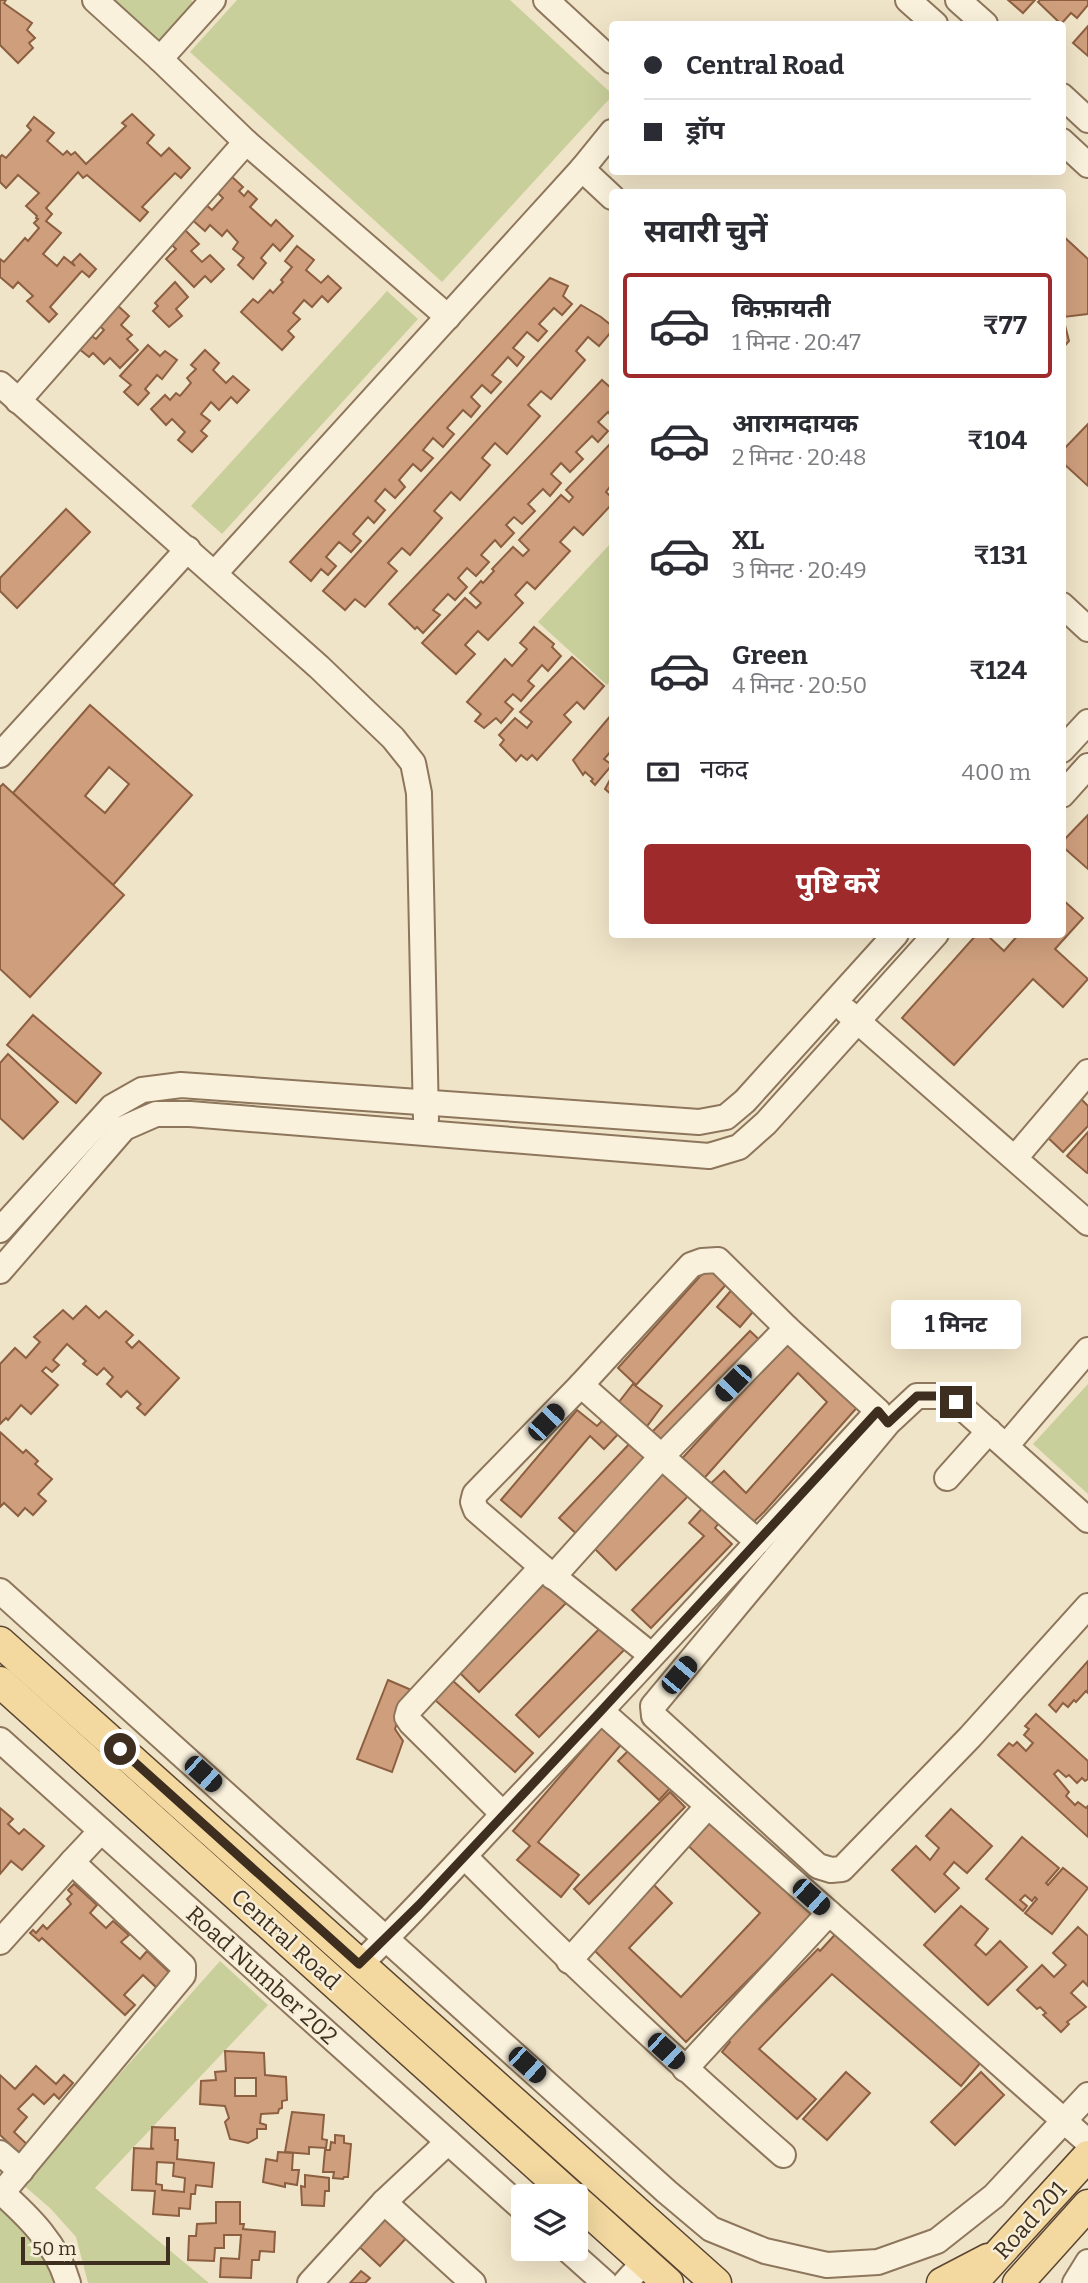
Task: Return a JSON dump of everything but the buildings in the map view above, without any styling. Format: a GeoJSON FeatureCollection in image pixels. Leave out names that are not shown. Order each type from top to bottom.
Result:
{"type":"FeatureCollection","features":[{"type":"Feature","properties":{"kind":"main road","name":"Central Road"},"geometry":{"type":"LineString","coordinates":[[0,1642],[716,2283]]}},
{"type":"Feature","properties":{"kind":"main road","name":"Central Road"},"geometry":{"type":"LineString","coordinates":[[0,1682],[558,2184]]}},
{"type":"Feature","properties":{"kind":"main road","name":"Road 201"},"geometry":{"type":"LineString","coordinates":[[972,2283],[1088,2156]]}},
{"type":"Feature","properties":{"kind":"main road","name":"Road 201"},"geometry":{"type":"LineString","coordinates":[[1018,2283],[1088,2205]]}},
{"type":"Feature","properties":{"kind":"main road"},"geometry":{"type":"LineString","coordinates":[[588,2215],[634,2272],[667,2283]]}},
{"type":"Feature","properties":{"kind":"main road"},"geometry":{"type":"LineString","coordinates":[[942,2283],[1001,2252]]}},
{"type":"Feature","properties":{"kind":"street"},"geometry":{"type":"LineString","coordinates":[[94,0],[246,142],[448,317]]}},
{"type":"Feature","properties":{"kind":"street"},"geometry":{"type":"LineString","coordinates":[[160,59],[213,0]]}},
{"type":"Feature","properties":{"kind":"street"},"geometry":{"type":"LineString","coordinates":[[546,0],[609,58]]}},
{"type":"Feature","properties":{"kind":"street"},"geometry":{"type":"LineString","coordinates":[[908,0],[932,21]]}},
{"type":"Feature","properties":{"kind":"street"},"geometry":{"type":"LineString","coordinates":[[958,0],[982,21]]}},
{"type":"Feature","properties":{"kind":"street"},"geometry":{"type":"LineString","coordinates":[[1066,100],[1088,120]]}},
{"type":"Feature","properties":{"kind":"street"},"geometry":{"type":"LineString","coordinates":[[215,573],[582,169],[609,136]]}},
{"type":"Feature","properties":{"kind":"street"},"geometry":{"type":"LineString","coordinates":[[18,401],[246,142]]}},
{"type":"Feature","properties":{"kind":"street"},"geometry":{"type":"LineString","coordinates":[[1066,145],[1088,165]]}},
{"type":"Feature","properties":{"kind":"street"},"geometry":{"type":"LineString","coordinates":[[582,169],[609,194]]}},
{"type":"Feature","properties":{"kind":"street"},"geometry":{"type":"LineString","coordinates":[[0,384],[319,667],[393,738],[413,763],[419,793],[426,1133]]}},
{"type":"Feature","properties":{"kind":"street"},"geometry":{"type":"LineString","coordinates":[[0,755],[188,549]]}},
{"type":"Feature","properties":{"kind":"street"},"geometry":{"type":"LineString","coordinates":[[1066,609],[1088,629]]}},
{"type":"Feature","properties":{"kind":"street"},"geometry":{"type":"LineString","coordinates":[[1066,746],[1088,722]]}},
{"type":"Feature","properties":{"kind":"street"},"geometry":{"type":"LineString","coordinates":[[1066,791],[1088,766]]}},
{"type":"Feature","properties":{"kind":"street"},"geometry":{"type":"LineString","coordinates":[[0,1230],[112,1107],[142,1090],[181,1085],[699,1122],[726,1117],[745,1101],[891,938]]}},
{"type":"Feature","properties":{"kind":"street"},"geometry":{"type":"LineString","coordinates":[[0,1271],[124,1128],[156,1114],[190,1114],[709,1156],[738,1147],[766,1124],[932,938]]}},
{"type":"Feature","properties":{"kind":"street"},"geometry":{"type":"LineString","coordinates":[[835,1001],[1088,1223]]}},
{"type":"Feature","properties":{"kind":"street"},"geometry":{"type":"LineString","coordinates":[[1014,1157],[1088,1072]]}},
{"type":"Feature","properties":{"kind":"street"},"geometry":{"type":"LineString","coordinates":[[652,1655],[548,1572],[476,1510],[473,1502],[475,1494],[581,1385],[691,1265],[718,1260],[883,1417]]}},
{"type":"Feature","properties":{"kind":"street"},"geometry":{"type":"LineString","coordinates":[[503,1814],[411,1723],[407,1717],[409,1710],[787,1328]]}},
{"type":"Feature","properties":{"kind":"street"},"geometry":{"type":"LineString","coordinates":[[947,1478],[998,1439],[1088,1350]]}},
{"type":"Feature","properties":{"kind":"street"},"geometry":{"type":"LineString","coordinates":[[581,1385],[758,1542]]}},
{"type":"Feature","properties":{"kind":"street"},"geometry":{"type":"LineString","coordinates":[[359,1964],[465,1857],[758,1542],[883,1417],[917,1396],[939,1396],[956,1402],[1088,1520]]}},
{"type":"Feature","properties":{"kind":"street"},"geometry":{"type":"LineString","coordinates":[[883,1417],[653,1706],[654,1716],[818,1866],[831,1870],[842,1869],[970,1737],[1088,1606]]}},
{"type":"Feature","properties":{"kind":"street"},"geometry":{"type":"LineString","coordinates":[[0,1591],[711,2229],[765,2251],[827,2264],[878,2262],[937,2241],[995,2196],[1088,2095]]}},
{"type":"Feature","properties":{"kind":"street"},"geometry":{"type":"LineString","coordinates":[[601,1711],[1088,2142]]}},
{"type":"Feature","properties":{"kind":"street","name":"Road Number 202"},"geometry":{"type":"LineString","coordinates":[[0,1741],[511,2198]]}},
{"type":"Feature","properties":{"kind":"street"},"geometry":{"type":"LineString","coordinates":[[569,1961],[708,1806]]}},
{"type":"Feature","properties":{"kind":"street"},"geometry":{"type":"LineString","coordinates":[[0,1942],[101,1831]]}},
{"type":"Feature","properties":{"kind":"street"},"geometry":{"type":"LineString","coordinates":[[465,1857],[569,1961],[685,2070],[783,2155]]}},
{"type":"Feature","properties":{"kind":"street"},"geometry":{"type":"LineString","coordinates":[[68,2283],[62,2264],[34,2222],[1,2192],[183,1975],[184,1970],[183,1966],[72,1862]]}},
{"type":"Feature","properties":{"kind":"street"},"geometry":{"type":"LineString","coordinates":[[685,2070],[829,1913]]}},
{"type":"Feature","properties":{"kind":"street"},"geometry":{"type":"LineString","coordinates":[[310,2283],[384,2202],[448,2142]]}},
{"type":"Feature","properties":{"kind":"street"},"geometry":{"type":"LineString","coordinates":[[0,2153],[21,2171]]}},
{"type":"Feature","properties":{"kind":"street"},"geometry":{"type":"LineString","coordinates":[[384,2202],[473,2283]]}},
{"type":"Feature","properties":{"kind":"street"},"geometry":{"type":"LineString","coordinates":[[580,2261],[604,2283]]}},
{"type":"Feature","properties":{"kind":"street"},"geometry":{"type":"LineString","coordinates":[[1074,2283],[1088,2262]]}},
{"type":"Feature","properties":{"kind":"green space"},"geometry":{"type":"Polygon","coordinates":[[[114,0],[191,0],[194,3],[161,42],[114,0]]]}},
{"type":"Feature","properties":{"kind":"green space"},"geometry":{"type":"Polygon","coordinates":[[[237,0],[510,0],[609,91],[609,99],[442,282],[190,52],[237,0]]]}},
{"type":"Feature","properties":{"kind":"green space"},"geometry":{"type":"Polygon","coordinates":[[[387,291],[418,319],[222,534],[191,506],[387,291]]]}},
{"type":"Feature","properties":{"kind":"green space"},"geometry":{"type":"Polygon","coordinates":[[[609,545],[607,685],[538,622],[609,545]]]}},
{"type":"Feature","properties":{"kind":"green space"},"geometry":{"type":"Polygon","coordinates":[[[1088,1384],[1088,1494],[1033,1444],[1088,1384]]]}},
{"type":"Feature","properties":{"kind":"green space"},"geometry":{"type":"Polygon","coordinates":[[[220,1961],[268,2005],[95,2188],[209,2283],[88,2283],[76,2237],[50,2208],[22,2184],[220,1961]]]}},
{"type":"Feature","properties":{"kind":"green space"},"geometry":{"type":"Polygon","coordinates":[[[0,2206],[47,2248],[62,2283],[0,2283],[0,2206]]]}},
{"type":"Feature","properties":{"kind":"route"},"geometry":{"type":"LineString","coordinates":[[120,1749],[359,1964],[465,1857],[878,1411],[888,1423],[917,1396],[939,1396],[956,1402]]}}]}
